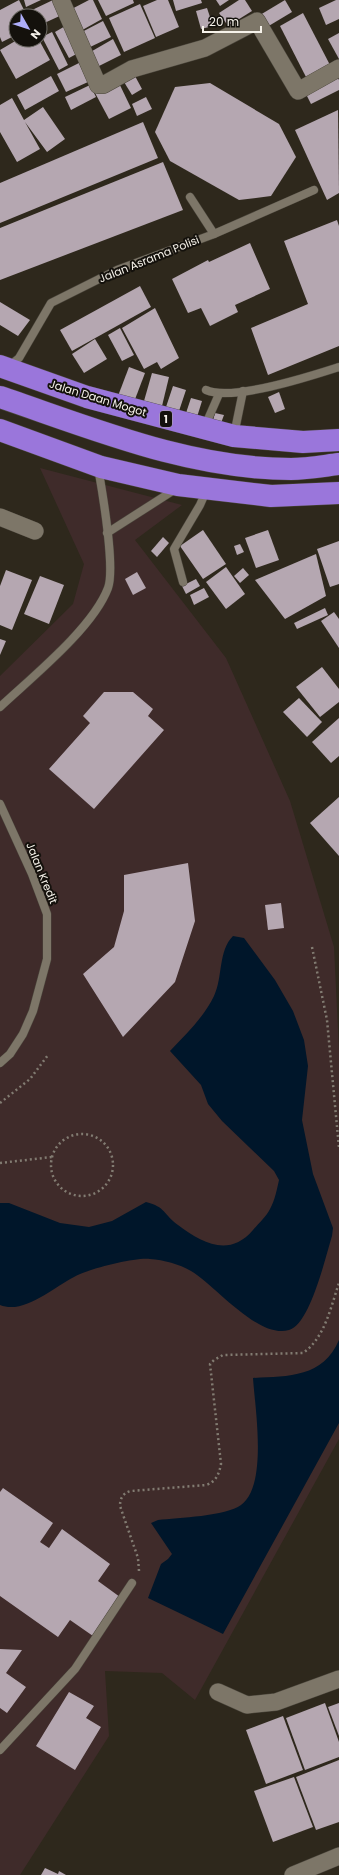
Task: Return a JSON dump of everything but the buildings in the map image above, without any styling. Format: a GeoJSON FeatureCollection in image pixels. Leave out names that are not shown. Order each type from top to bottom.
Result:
{"type":"FeatureCollection","features":[{"type":"Feature","properties":{"kind":"highway","name":"Jalan Daan Mogot"},"geometry":{"type":"LineString","coordinates":[[3,367],[87,397],[234,436],[303,442],[339,440]]}},
{"type":"Feature","properties":{"kind":"highway"},"geometry":{"type":"LineString","coordinates":[[0,397],[116,436],[182,456],[241,466],[291,469],[339,464]]}},
{"type":"Feature","properties":{"kind":"highway"},"geometry":{"type":"LineString","coordinates":[[0,412],[100,446],[160,464],[197,472],[230,477],[307,481],[339,477]]}},
{"type":"Feature","properties":{"kind":"highway"},"geometry":{"type":"LineString","coordinates":[[0,430],[101,467],[178,485],[271,496],[339,493]]}},
{"type":"Feature","properties":{"kind":"street"},"geometry":{"type":"LineString","coordinates":[[60,0],[98,85],[103,86],[132,69],[205,48],[257,21],[298,91],[339,68]]}},
{"type":"Feature","properties":{"kind":"street"},"geometry":{"type":"LineString","coordinates":[[0,517],[35,531]]}},
{"type":"Feature","properties":{"kind":"street"},"geometry":{"type":"LineString","coordinates":[[218,1692],[247,1705],[276,1702],[339,1679]]}},
{"type":"Feature","properties":{"kind":"street"},"geometry":{"type":"LineString","coordinates":[[292,1875],[339,1856]]}},
{"type":"Feature","properties":{"kind":"lane"},"geometry":{"type":"LineString","coordinates":[[214,234],[314,190]]}},
{"type":"Feature","properties":{"kind":"lane","name":"Jalan Asrama Polisi"},"geometry":{"type":"LineString","coordinates":[[3,367],[19,358],[51,303],[117,270],[214,234],[190,196]]}},
{"type":"Feature","properties":{"kind":"lane"},"geometry":{"type":"LineString","coordinates":[[206,390],[219,394],[285,384],[339,367]]}},
{"type":"Feature","properties":{"kind":"lane"},"geometry":{"type":"LineString","coordinates":[[234,436],[242,391]]}},
{"type":"Feature","properties":{"kind":"lane"},"geometry":{"type":"LineString","coordinates":[[203,429],[219,394]]}},
{"type":"Feature","properties":{"kind":"lane"},"geometry":{"type":"LineString","coordinates":[[0,707],[76,636],[96,609],[108,588],[110,567],[99,473],[101,467]]}},
{"type":"Feature","properties":{"kind":"lane"},"geometry":{"type":"LineString","coordinates":[[107,533],[171,492],[178,485]]}},
{"type":"Feature","properties":{"kind":"lane"},"geometry":{"type":"LineString","coordinates":[[183,582],[174,549],[200,505],[208,488]]}},
{"type":"Feature","properties":{"kind":"lane","name":"Jalan Kredit"},"geometry":{"type":"LineString","coordinates":[[0,804],[32,874],[47,914],[47,959],[33,1011],[23,1034],[10,1054],[0,1063]]}},
{"type":"Feature","properties":{"kind":"lane"},"geometry":{"type":"LineString","coordinates":[[0,1750],[75,1669],[132,1583]]}},
{"type":"Feature","properties":{"kind":"path"},"geometry":{"type":"LineString","coordinates":[[312,947],[327,1020],[339,1148]]}},
{"type":"Feature","properties":{"kind":"path"},"geometry":{"type":"LineString","coordinates":[[0,1103],[30,1078],[48,1055]]}},
{"type":"Feature","properties":{"kind":"path"},"geometry":{"type":"LineString","coordinates":[[78,1134],[87,1134],[96,1137],[104,1143],[112,1158],[113,1168],[106,1185],[90,1195],[81,1196],[72,1194],[57,1184],[51,1167],[52,1158],[55,1149],[69,1137],[78,1134]]}},
{"type":"Feature","properties":{"kind":"path"},"geometry":{"type":"LineString","coordinates":[[0,1163],[52,1158]]}},
{"type":"Feature","properties":{"kind":"path"},"geometry":{"type":"LineString","coordinates":[[132,1583],[139,1570],[139,1564],[120,1506],[120,1501],[123,1496],[131,1491],[206,1486],[213,1482],[220,1471],[221,1464],[210,1364],[214,1360],[223,1356],[303,1353],[311,1346],[322,1332],[339,1283]]}},
{"type":"Feature","properties":{"kind":"shaded area"},"geometry":{"type":"Polygon","coordinates":[[[40,468],[182,505],[135,540],[226,658],[290,801],[334,947],[339,1050],[339,1439],[195,1700],[162,1673],[105,1671],[109,1736],[20,1875],[0,1875],[0,676],[73,604],[84,564],[40,468]]]}},
{"type":"Feature","properties":{"kind":"water"},"geometry":{"type":"Polygon","coordinates":[[[233,936],[244,938],[275,980],[293,1011],[304,1040],[308,1066],[302,1120],[313,1174],[333,1228],[321,1273],[304,1316],[297,1325],[289,1330],[277,1331],[264,1327],[238,1310],[191,1271],[182,1266],[161,1260],[150,1259],[112,1264],[81,1274],[29,1303],[9,1307],[0,1305],[0,1203],[9,1203],[60,1223],[89,1227],[112,1221],[146,1202],[157,1206],[187,1232],[206,1242],[216,1245],[235,1244],[244,1239],[264,1218],[272,1206],[279,1180],[274,1171],[222,1121],[208,1104],[201,1085],[170,1051],[194,1025],[210,1004],[217,989],[225,949],[233,936]]]}},
{"type":"Feature","properties":{"kind":"water"},"geometry":{"type":"Polygon","coordinates":[[[339,1340],[339,1423],[223,1634],[148,1598],[161,1564],[172,1554],[151,1523],[158,1520],[225,1512],[241,1505],[249,1495],[255,1481],[258,1446],[253,1378],[279,1377],[314,1368],[324,1362],[339,1340]]]}}]}
